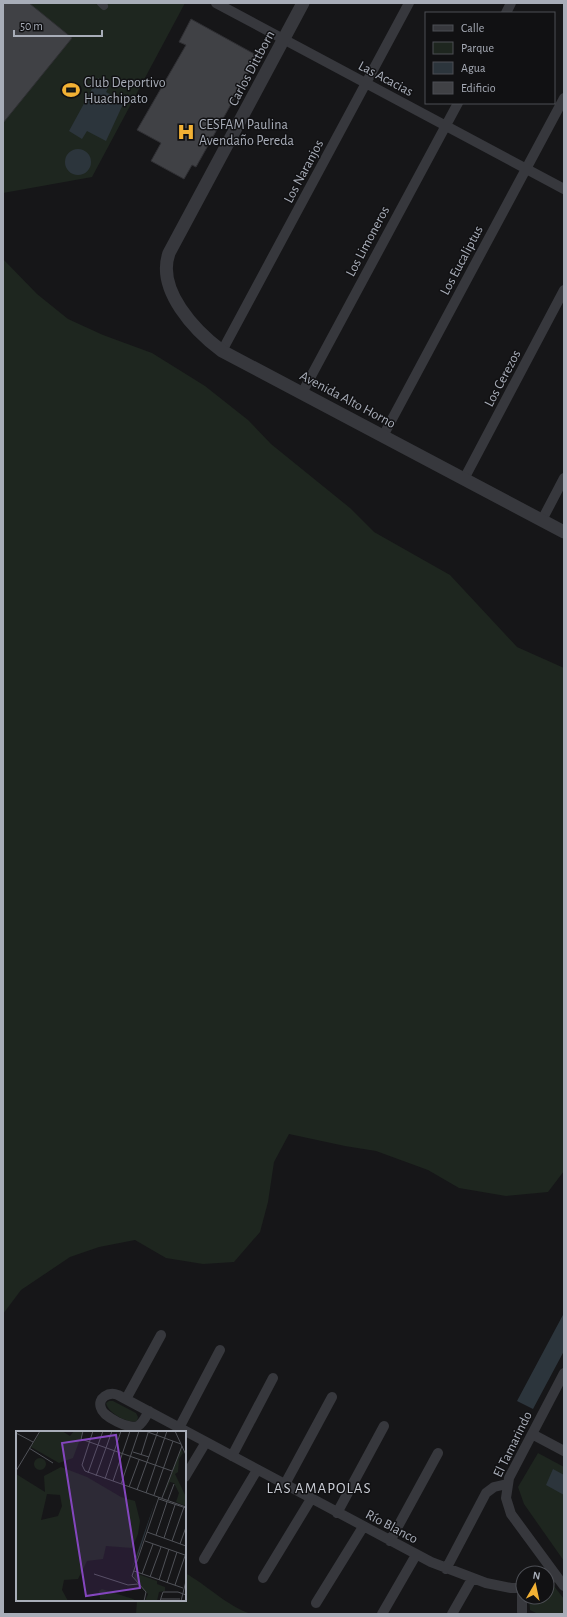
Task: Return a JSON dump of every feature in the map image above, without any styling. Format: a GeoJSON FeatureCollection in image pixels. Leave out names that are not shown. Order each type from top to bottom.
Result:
{"type":"FeatureCollection","features":[{"type":"Feature","properties":{"kind":"street","name":"Las Acacias"},"geometry":{"type":"LineString","coordinates":[[216,3],[564,189]]}},
{"type":"Feature","properties":{"kind":"street","name":"Carlos Dittborn"},"geometry":{"type":"LineString","coordinates":[[169,253],[303,3]]}},
{"type":"Feature","properties":{"kind":"street","name":"Los Naranjos"},"geometry":{"type":"LineString","coordinates":[[222,351],[409,3]]}},
{"type":"Feature","properties":{"kind":"street"},"geometry":{"type":"LineString","coordinates":[[506,12],[511,3]]}},
{"type":"Feature","properties":{"kind":"street","name":"Los Eucaliptus"},"geometry":{"type":"LineString","coordinates":[[383,436],[564,98]]}},
{"type":"Feature","properties":{"kind":"street","name":"Los Limoneros"},"geometry":{"type":"LineString","coordinates":[[302,393],[457,104]]}},
{"type":"Feature","properties":{"kind":"street","name":"Avenida Alto Horno"},"geometry":{"type":"LineString","coordinates":[[169,253],[166,265],[167,276],[178,303],[197,330],[222,351],[564,532]]}},
{"type":"Feature","properties":{"kind":"street","name":"Los Cerezos"},"geometry":{"type":"LineString","coordinates":[[464,479],[564,290]]}},
{"type":"Feature","properties":{"kind":"street"},"geometry":{"type":"LineString","coordinates":[[542,520],[564,478]]}},
{"type":"Feature","properties":{"kind":"street"},"geometry":{"type":"LineString","coordinates":[[126,1399],[161,1334]]}},
{"type":"Feature","properties":{"kind":"street"},"geometry":{"type":"LineString","coordinates":[[179,1428],[220,1350]]}},
{"type":"Feature","properties":{"kind":"street","name":"El Tamarindo"},"geometry":{"type":"LineString","coordinates":[[543,1565],[511,1514],[506,1498],[507,1484],[512,1471],[564,1373]]}},
{"type":"Feature","properties":{"kind":"street"},"geometry":{"type":"LineString","coordinates":[[232,1456],[273,1378]]}},
{"type":"Feature","properties":{"kind":"street","name":"Río Blanco"},"geometry":{"type":"LineString","coordinates":[[138,1429],[126,1426],[107,1416],[101,1409],[102,1400],[109,1394],[115,1393],[185,1431]]}},
{"type":"Feature","properties":{"kind":"street"},"geometry":{"type":"LineString","coordinates":[[285,1484],[332,1397]]}},
{"type":"Feature","properties":{"kind":"street"},"geometry":{"type":"LineString","coordinates":[[138,1429],[149,1412]]}},
{"type":"Feature","properties":{"kind":"street"},"geometry":{"type":"LineString","coordinates":[[337,1513],[384,1426]]}},
{"type":"Feature","properties":{"kind":"street","name":"Río Blanco"},"geometry":{"type":"LineString","coordinates":[[186,1432],[416,1555],[472,1579],[500,1586],[515,1587]]}},
{"type":"Feature","properties":{"kind":"street"},"geometry":{"type":"LineString","coordinates":[[532,1434],[564,1451]]}},
{"type":"Feature","properties":{"kind":"street"},"geometry":{"type":"LineString","coordinates":[[186,1475],[206,1442]]}},
{"type":"Feature","properties":{"kind":"street"},"geometry":{"type":"LineString","coordinates":[[390,1541],[438,1453]]}},
{"type":"Feature","properties":{"kind":"street"},"geometry":{"type":"LineString","coordinates":[[204,1560],[257,1470]]}},
{"type":"Feature","properties":{"kind":"street"},"geometry":{"type":"LineString","coordinates":[[446,1569],[486,1493],[494,1487],[507,1484]]}},
{"type":"Feature","properties":{"kind":"street"},"geometry":{"type":"LineString","coordinates":[[263,1578],[311,1499]]}},
{"type":"Feature","properties":{"kind":"street"},"geometry":{"type":"LineString","coordinates":[[316,1603],[363,1527]]}},
{"type":"Feature","properties":{"kind":"street"},"geometry":{"type":"LineString","coordinates":[[382,1614],[416,1555]]}},
{"type":"Feature","properties":{"kind":"street"},"geometry":{"type":"LineString","coordinates":[[452,1614],[472,1579]]}},
{"type":"Feature","properties":{"kind":"street","name":"El Tamarindo"},"geometry":{"type":"LineString","coordinates":[[555,1580],[564,1586]]}},
{"type":"Feature","properties":{"kind":"green space","name":"Club Deportivo Huachipato"},"geometry":{"type":"Polygon","coordinates":[[[3,3],[185,3],[92,177],[3,193],[3,3]]]}},
{"type":"Feature","properties":{"kind":"green space"},"geometry":{"type":"Polygon","coordinates":[[[3,259],[37,294],[68,319],[103,335],[152,353],[205,386],[248,420],[271,444],[350,508],[374,532],[450,575],[517,647],[564,668],[564,1171],[548,1192],[506,1196],[459,1188],[428,1170],[376,1151],[289,1134],[274,1162],[268,1202],[260,1232],[234,1262],[203,1264],[166,1258],[135,1240],[99,1247],[70,1257],[21,1290],[3,1314],[3,259]]]}},
{"type":"Feature","properties":{"kind":"green space"},"geometry":{"type":"Polygon","coordinates":[[[113,1401],[136,1413],[138,1417],[137,1421],[129,1421],[114,1414],[106,1403],[113,1401]]]}},
{"type":"Feature","properties":{"kind":"green space"},"geometry":{"type":"Polygon","coordinates":[[[538,1453],[564,1467],[564,1561],[524,1504],[518,1487],[538,1453]]]}},
{"type":"Feature","properties":{"kind":"green space"},"geometry":{"type":"Polygon","coordinates":[[[186,1574],[225,1601],[251,1614],[136,1614],[137,1601],[186,1601],[186,1574]]]}},
{"type":"Feature","properties":{"kind":"green space"},"geometry":{"type":"Polygon","coordinates":[[[555,1587],[564,1599],[564,1614],[538,1614],[530,1610],[530,1605],[555,1605],[555,1587]]]}},
{"type":"Feature","properties":{"kind":"water"},"geometry":{"type":"Polygon","coordinates":[[[98,78],[110,85],[106,92],[124,102],[106,141],[87,131],[82,139],[69,131],[98,78]]]}},
{"type":"Feature","properties":{"kind":"water"},"geometry":{"type":"Polygon","coordinates":[[[78,149],[88,152],[91,162],[88,172],[78,175],[68,172],[65,162],[68,152],[78,149]]]}},
{"type":"Feature","properties":{"kind":"water"},"geometry":{"type":"Polygon","coordinates":[[[564,1313],[564,1351],[533,1409],[517,1401],[564,1313]]]}},
{"type":"Feature","properties":{"kind":"water"},"geometry":{"type":"Polygon","coordinates":[[[553,1469],[564,1475],[564,1495],[546,1485],[553,1469]]]}},
{"type":"Feature","properties":{"kind":"building"},"geometry":{"type":"Polygon","coordinates":[[[3,3],[29,3],[72,38],[3,123],[3,3]]]}},
{"type":"Feature","properties":{"kind":"building"},"geometry":{"type":"Polygon","coordinates":[[[191,19],[258,56],[196,167],[192,165],[184,179],[151,161],[161,143],[137,130],[186,45],[179,42],[191,19]]]}},
{"type":"Feature","properties":{"kind":"place","name":"Club Deportivo Huachipato"},"geometry":{"type":"Point","coordinates":[71,90]}},
{"type":"Feature","properties":{"kind":"place","name":"CESFAM Paulina Avendaño Pereda"},"geometry":{"type":"Point","coordinates":[186,132]}},
{"type":"Feature","properties":{"kind":"district","name":"LAS AMAPOLAS"},"geometry":{"type":"Point","coordinates":[319,1488]}}]}
